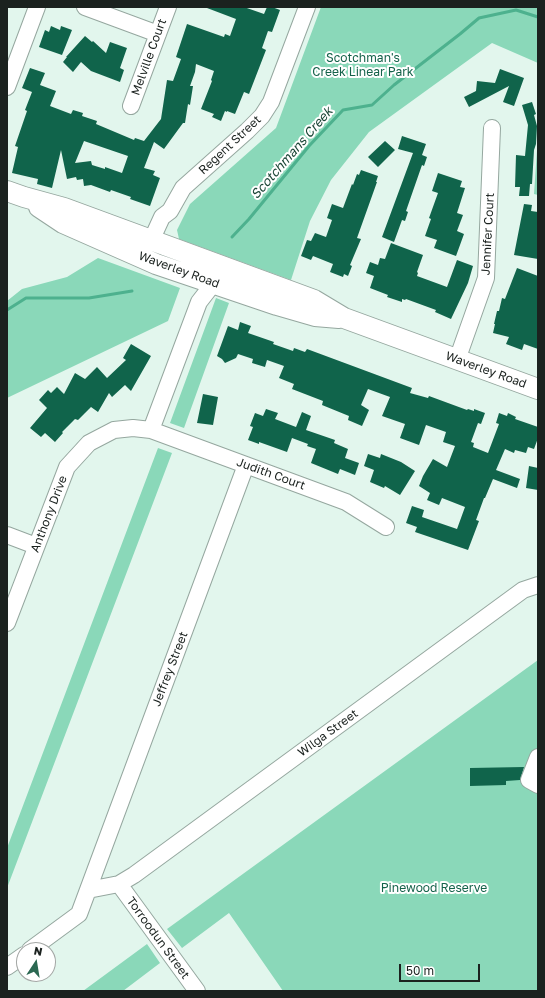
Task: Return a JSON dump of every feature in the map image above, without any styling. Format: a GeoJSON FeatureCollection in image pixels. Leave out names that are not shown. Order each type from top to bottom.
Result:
{"type":"FeatureCollection","features":[{"type":"Feature","properties":{"kind":"main road","name":"Waverley Road"},"geometry":{"type":"LineString","coordinates":[[15,194],[63,223],[314,300],[344,318],[538,389]]}},
{"type":"Feature","properties":{"kind":"main road","name":"Waverley Road"},"geometry":{"type":"LineString","coordinates":[[155,252],[205,281],[315,316],[344,318]]}},
{"type":"Feature","properties":{"kind":"street"},"geometry":{"type":"LineString","coordinates":[[7,87],[37,7]]}},
{"type":"Feature","properties":{"kind":"street"},"geometry":{"type":"LineString","coordinates":[[85,7],[116,12],[158,34]]}},
{"type":"Feature","properties":{"kind":"street","name":"Melville Court"},"geometry":{"type":"LineString","coordinates":[[131,106],[168,7]]}},
{"type":"Feature","properties":{"kind":"street","name":"Regent Street"},"geometry":{"type":"LineString","coordinates":[[155,252],[162,217],[170,210],[184,188],[247,131],[271,102],[307,7]]}},
{"type":"Feature","properties":{"kind":"street","name":"Jennifer Court"},"geometry":{"type":"LineString","coordinates":[[457,360],[486,278],[492,128]]}},
{"type":"Feature","properties":{"kind":"street"},"geometry":{"type":"LineString","coordinates":[[151,430],[199,302],[205,281]]}},
{"type":"Feature","properties":{"kind":"street","name":"Anthony Drive"},"geometry":{"type":"LineString","coordinates":[[7,623],[67,466],[89,443],[114,430],[133,428],[151,430]]}},
{"type":"Feature","properties":{"kind":"street","name":"Judith Court"},"geometry":{"type":"LineString","coordinates":[[151,430],[346,502],[386,527]]}},
{"type":"Feature","properties":{"kind":"street","name":"Jeffrey Street"},"geometry":{"type":"LineString","coordinates":[[94,873],[246,465]]}},
{"type":"Feature","properties":{"kind":"street"},"geometry":{"type":"LineString","coordinates":[[7,535],[36,546]]}},
{"type":"Feature","properties":{"kind":"street","name":"Wilga Street"},"geometry":{"type":"LineString","coordinates":[[88,890],[119,884],[134,874],[523,590],[538,585]]}},
{"type":"Feature","properties":{"kind":"street"},"geometry":{"type":"LineString","coordinates":[[538,757],[529,780],[538,785]]}},
{"type":"Feature","properties":{"kind":"street"},"geometry":{"type":"LineString","coordinates":[[41,942],[79,914],[94,873],[119,884]]}},
{"type":"Feature","properties":{"kind":"street","name":"Torroodun Street"},"geometry":{"type":"LineString","coordinates":[[119,884],[196,991]]}},
{"type":"Feature","properties":{"kind":"street"},"geometry":{"type":"LineString","coordinates":[[7,967],[16,961]]}},
{"type":"Feature","properties":{"kind":"green space","name":"Scotchman's Creek Linear Park"},"geometry":{"type":"Polygon","coordinates":[[[321,7],[538,7],[538,63],[492,43],[369,132],[331,180],[310,221],[291,280],[179,239],[177,230],[190,204],[276,128],[321,7]]]}},
{"type":"Feature","properties":{"kind":"green space"},"geometry":{"type":"Polygon","coordinates":[[[538,136],[538,195],[534,194],[538,136]]]}},
{"type":"Feature","properties":{"kind":"green space"},"geometry":{"type":"Polygon","coordinates":[[[98,258],[180,288],[168,321],[7,398],[7,301],[22,289],[67,277],[98,258]]]}},
{"type":"Feature","properties":{"kind":"green space"},"geometry":{"type":"Polygon","coordinates":[[[216,298],[229,303],[184,428],[170,423],[216,298]]]}},
{"type":"Feature","properties":{"kind":"green space"},"geometry":{"type":"Polygon","coordinates":[[[158,448],[172,453],[7,888],[7,848],[158,448]]]}},
{"type":"Feature","properties":{"kind":"green space","name":"Pinewood Reserve"},"geometry":{"type":"Polygon","coordinates":[[[538,660],[538,991],[283,991],[229,913],[182,948],[167,929],[538,660]]]}},
{"type":"Feature","properties":{"kind":"green space"},"geometry":{"type":"Polygon","coordinates":[[[147,944],[160,963],[123,991],[83,991],[147,944]]]}},
{"type":"Feature","properties":{"kind":"building"},"geometry":{"type":"Polygon","coordinates":[[[244,7],[264,14],[267,7],[280,10],[272,32],[268,31],[262,48],[266,50],[249,94],[244,92],[235,114],[225,111],[221,121],[212,117],[214,114],[201,109],[212,81],[214,71],[196,64],[190,86],[193,86],[185,123],[183,123],[164,149],[154,142],[144,168],[155,171],[153,175],[160,178],[150,206],[111,190],[110,192],[91,185],[84,186],[83,179],[77,180],[76,177],[67,179],[61,150],[52,188],[37,184],[38,179],[12,173],[18,147],[15,146],[27,111],[25,110],[32,92],[22,88],[30,68],[45,73],[40,85],[56,91],[50,106],[71,114],[73,110],[83,113],[82,116],[97,121],[96,124],[134,140],[135,138],[144,141],[161,119],[167,80],[173,81],[181,59],[176,57],[187,24],[224,37],[225,34],[230,36],[236,19],[207,8],[244,7]],[[84,141],[75,163],[91,161],[92,165],[105,169],[105,167],[122,173],[128,156],[84,141]]]}},
{"type":"Feature","properties":{"kind":"building"},"geometry":{"type":"Polygon","coordinates":[[[51,26],[60,30],[61,26],[72,30],[62,55],[39,47],[45,30],[49,32],[51,26]]]}},
{"type":"Feature","properties":{"kind":"building"},"geometry":{"type":"Polygon","coordinates":[[[85,36],[106,53],[110,42],[127,48],[120,68],[124,70],[120,82],[91,71],[81,62],[73,72],[63,62],[85,36]]]}},
{"type":"Feature","properties":{"kind":"building"},"geometry":{"type":"Polygon","coordinates":[[[500,69],[524,78],[514,106],[503,102],[509,86],[469,107],[464,97],[476,91],[477,81],[495,83],[500,69]]]}},
{"type":"Feature","properties":{"kind":"building"},"geometry":{"type":"Polygon","coordinates":[[[532,102],[536,114],[534,115],[537,126],[532,184],[530,184],[529,196],[519,196],[520,187],[515,187],[516,155],[525,156],[528,125],[522,105],[532,102]]]}},
{"type":"Feature","properties":{"kind":"building"},"geometry":{"type":"Polygon","coordinates":[[[402,136],[426,144],[422,155],[427,157],[424,166],[422,165],[406,211],[408,212],[405,221],[402,220],[394,242],[382,237],[413,153],[398,149],[402,136]]]}},
{"type":"Feature","properties":{"kind":"building"},"geometry":{"type":"Polygon","coordinates":[[[385,141],[395,150],[378,167],[368,157],[385,141]]]}},
{"type":"Feature","properties":{"kind":"building"},"geometry":{"type":"Polygon","coordinates":[[[361,170],[378,176],[377,182],[357,238],[361,239],[350,265],[352,266],[348,276],[344,274],[343,277],[330,272],[333,264],[313,256],[311,260],[301,256],[307,240],[311,241],[315,233],[326,237],[332,220],[327,218],[332,204],[343,208],[352,184],[353,185],[357,174],[359,175],[361,170]]]}},
{"type":"Feature","properties":{"kind":"building"},"geometry":{"type":"Polygon","coordinates":[[[438,173],[462,181],[460,187],[465,188],[457,213],[463,215],[457,231],[464,234],[456,256],[434,248],[437,240],[425,236],[431,219],[429,218],[438,193],[432,191],[438,173]]]}},
{"type":"Feature","properties":{"kind":"building"},"geometry":{"type":"Polygon","coordinates":[[[524,204],[532,205],[531,211],[538,212],[538,259],[514,255],[524,204]]]}},
{"type":"Feature","properties":{"kind":"building"},"geometry":{"type":"Polygon","coordinates":[[[391,243],[423,255],[417,276],[447,287],[457,260],[473,266],[468,283],[451,319],[435,312],[436,310],[406,299],[402,299],[402,302],[387,297],[388,295],[370,288],[374,276],[366,273],[370,262],[378,265],[380,258],[385,259],[391,243]]]}},
{"type":"Feature","properties":{"kind":"building"},"geometry":{"type":"Polygon","coordinates":[[[517,268],[538,276],[538,349],[524,344],[522,350],[506,344],[509,337],[493,333],[497,311],[499,311],[502,298],[505,299],[517,268]]]}},
{"type":"Feature","properties":{"kind":"building"},"geometry":{"type":"Polygon","coordinates":[[[240,322],[251,326],[248,333],[274,342],[273,344],[293,351],[294,348],[305,352],[307,349],[412,388],[410,393],[428,398],[429,396],[467,410],[474,411],[474,409],[485,413],[481,424],[478,423],[471,442],[474,443],[473,447],[488,453],[499,424],[496,423],[499,413],[507,416],[508,413],[516,417],[515,419],[538,427],[538,438],[534,449],[528,447],[526,453],[515,450],[514,453],[505,449],[496,470],[520,479],[517,488],[493,479],[476,520],[479,521],[468,550],[415,532],[417,527],[406,523],[412,506],[424,510],[422,517],[457,529],[465,507],[442,498],[439,505],[427,500],[430,493],[419,486],[433,459],[447,467],[455,446],[443,442],[446,432],[426,425],[419,445],[400,438],[405,424],[382,416],[390,397],[368,389],[361,405],[369,410],[362,426],[348,420],[349,416],[322,405],[323,401],[292,389],[294,384],[279,378],[284,366],[267,360],[265,367],[252,363],[253,359],[238,354],[236,358],[225,363],[217,356],[228,326],[238,330],[240,322]]]}},
{"type":"Feature","properties":{"kind":"building"},"geometry":{"type":"Polygon","coordinates":[[[131,344],[151,356],[131,391],[125,385],[112,397],[109,393],[98,412],[91,407],[78,420],[75,419],[62,432],[63,433],[55,442],[45,433],[41,437],[30,428],[47,408],[39,400],[48,390],[51,393],[57,387],[64,394],[75,373],[85,379],[97,367],[107,378],[126,360],[123,358],[131,344]]]}},
{"type":"Feature","properties":{"kind":"building"},"geometry":{"type":"Polygon","coordinates":[[[203,394],[218,397],[213,425],[197,423],[203,394]]]}},
{"type":"Feature","properties":{"kind":"building"},"geometry":{"type":"Polygon","coordinates":[[[266,409],[278,413],[275,419],[296,427],[302,412],[311,416],[306,430],[335,440],[334,443],[348,449],[345,458],[359,463],[355,475],[340,469],[338,474],[311,463],[316,449],[307,446],[308,444],[292,438],[287,452],[259,442],[259,444],[248,440],[253,427],[250,426],[255,413],[263,416],[266,409]]]}},
{"type":"Feature","properties":{"kind":"building"},"geometry":{"type":"Polygon","coordinates":[[[368,454],[380,458],[381,454],[401,462],[415,471],[400,495],[385,486],[384,488],[370,482],[374,470],[364,466],[368,454]]]}},
{"type":"Feature","properties":{"kind":"building"},"geometry":{"type":"Polygon","coordinates":[[[529,466],[538,468],[538,490],[526,488],[529,466]]]}},
{"type":"Feature","properties":{"kind":"building"},"geometry":{"type":"Polygon","coordinates":[[[524,767],[520,780],[506,781],[506,785],[470,786],[470,768],[524,767]]]}},
{"type":"Feature","properties":{"kind":"waterway","name":"Scotchmans Creek"},"geometry":{"type":"LineString","coordinates":[[232,237],[249,219],[309,146],[343,110],[372,105],[394,85],[479,18],[516,10],[538,17]]}},
{"type":"Feature","properties":{"kind":"waterway","name":"Scotchmans Creek"},"geometry":{"type":"LineString","coordinates":[[7,310],[26,298],[89,298],[132,291]]}}]}
